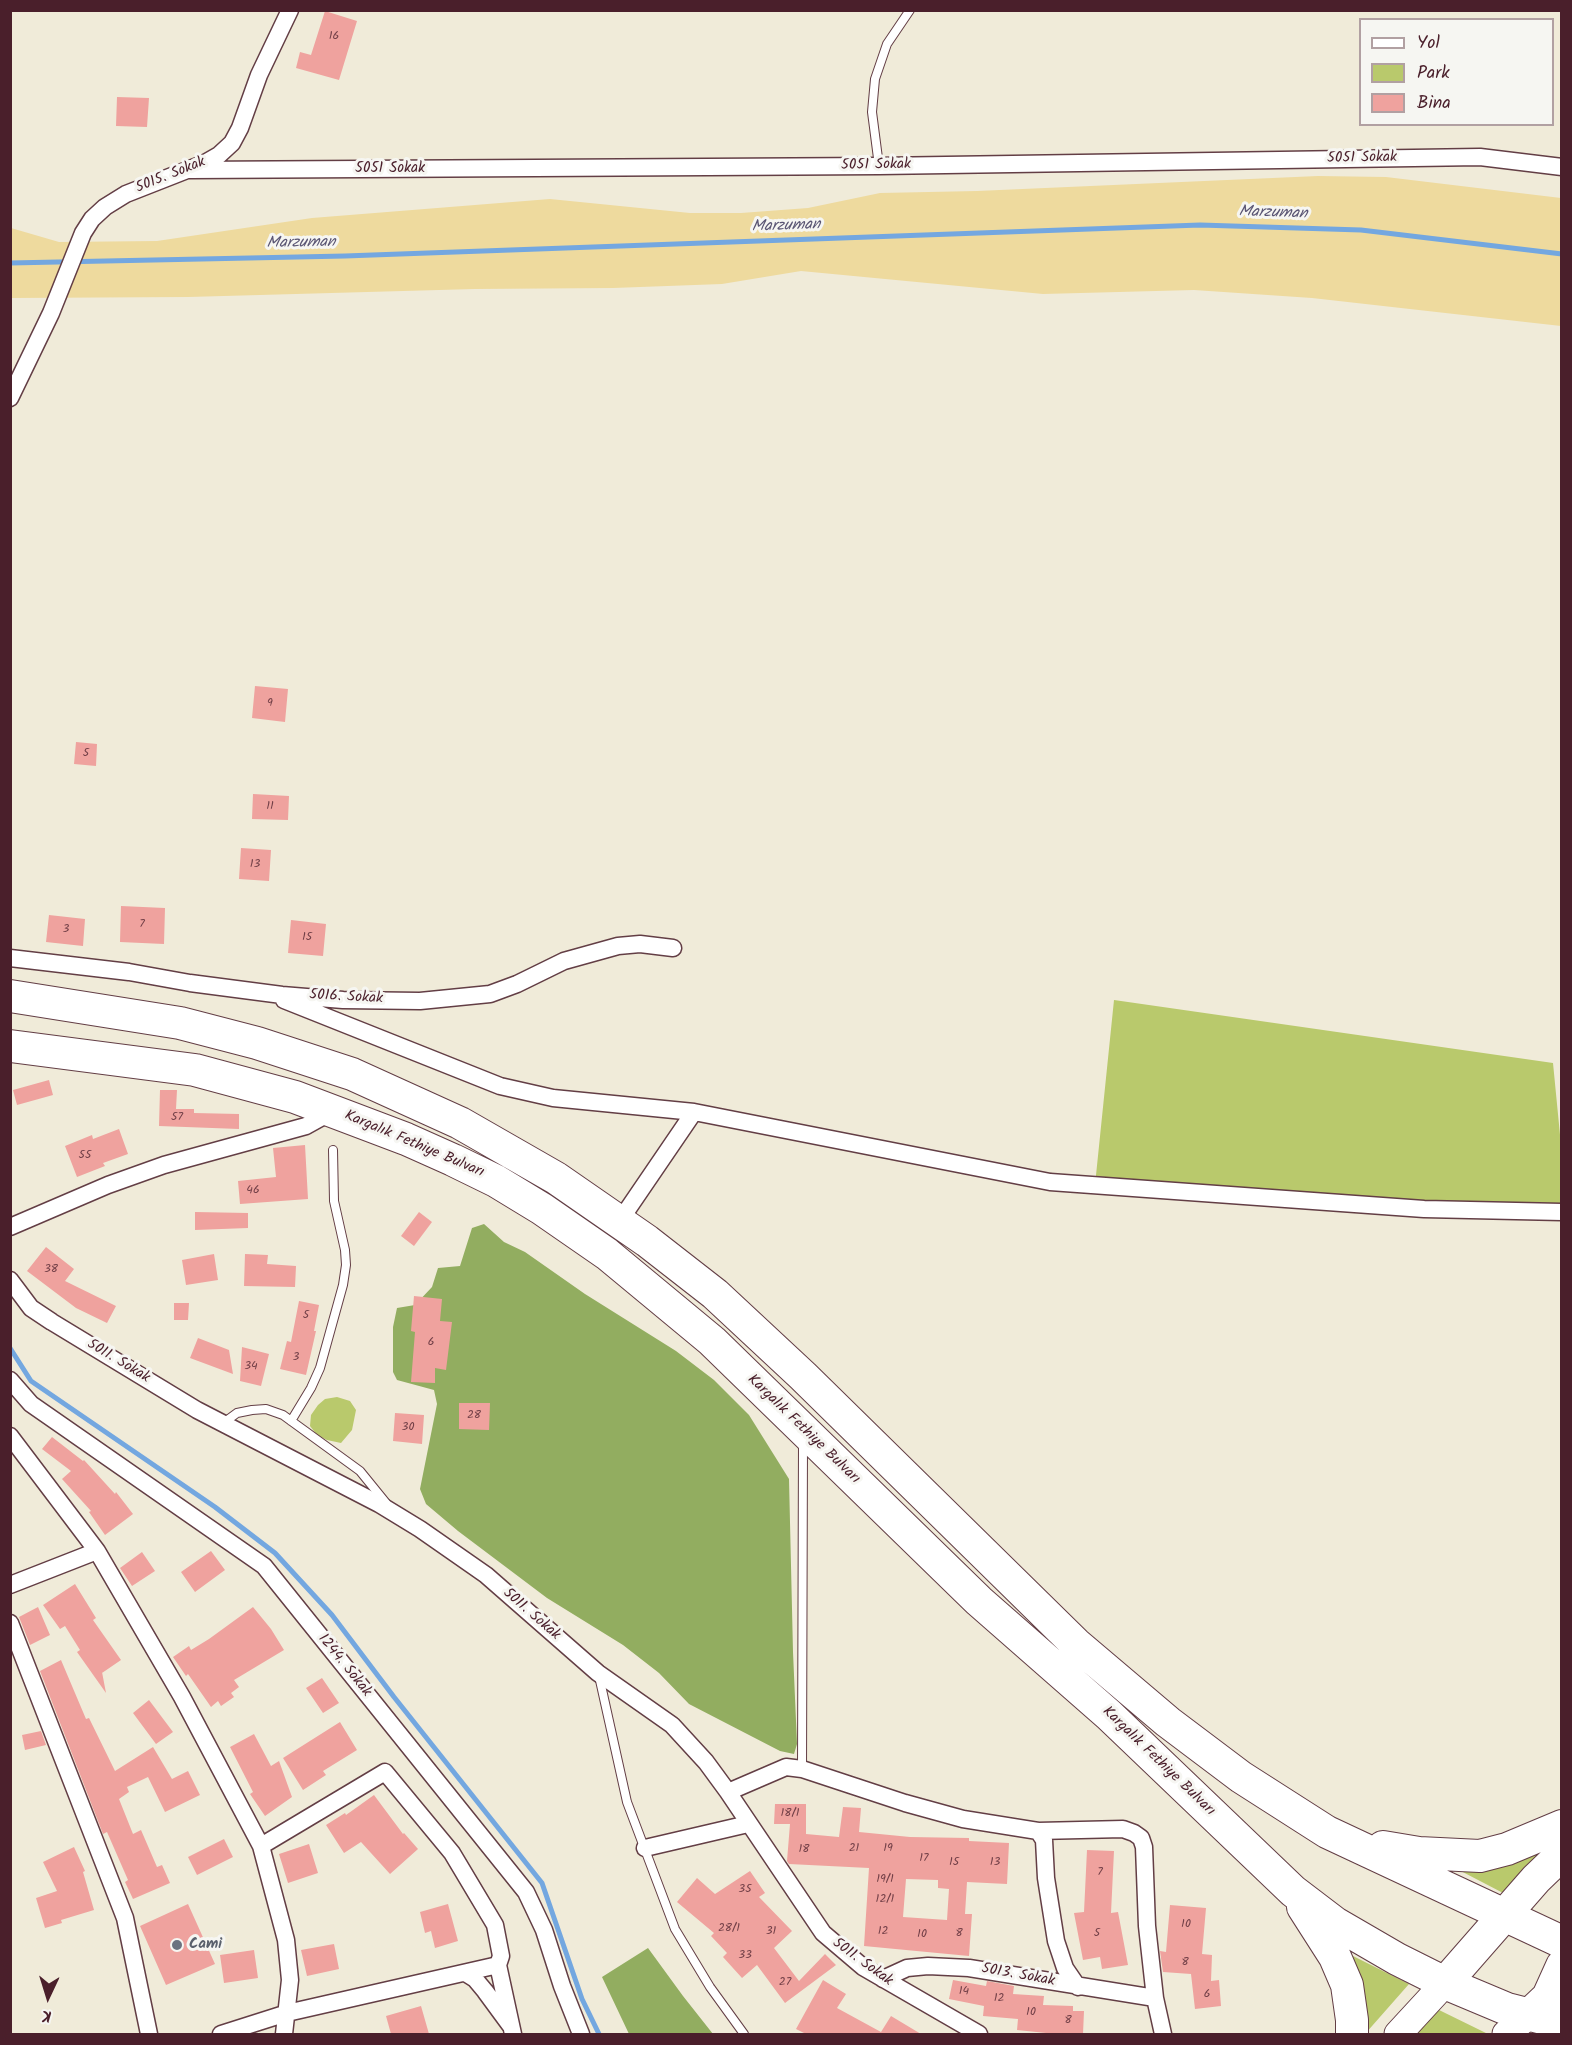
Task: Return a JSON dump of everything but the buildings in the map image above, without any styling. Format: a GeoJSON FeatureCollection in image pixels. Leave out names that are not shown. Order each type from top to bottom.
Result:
{"type":"FeatureCollection","features":[{"type":"Feature","properties":{"kind":"highway"},"geometry":{"type":"LineString","coordinates":[[10,996],[180,1023],[257,1043],[352,1074],[460,1123],[556,1178],[715,1294],[1076,1644],[1168,1722],[1232,1770],[1327,1832],[1555,1940]]}},
{"type":"Feature","properties":{"kind":"highway","name":"Kargalık Fethiye Bulvarı"},"geometry":{"type":"LineString","coordinates":[[10,1046],[195,1070],[295,1097],[406,1138],[496,1181],[542,1209],[607,1254],[712,1341],[979,1601],[1109,1715],[1293,1891],[1335,1923],[1397,1959],[1509,2016],[1562,2024]]}},
{"type":"Feature","properties":{"kind":"highway"},"geometry":{"type":"LineString","coordinates":[[1327,1832],[1419,1853],[1480,1856],[1508,1849],[1562,1826]]}},
{"type":"Feature","properties":{"kind":"highway"},"geometry":{"type":"LineString","coordinates":[[1445,1983],[1510,1919],[1536,1879],[1562,1854]]}},
{"type":"Feature","properties":{"kind":"highway"},"geometry":{"type":"LineString","coordinates":[[1293,1891],[1335,1957],[1347,1985],[1353,2020],[1352,2034]]}},
{"type":"Feature","properties":{"kind":"highway"},"geometry":{"type":"LineString","coordinates":[[1509,2016],[1548,1997],[1562,1966]]}},
{"type":"Feature","properties":{"kind":"main road"},"geometry":{"type":"LineString","coordinates":[[1398,2034],[1445,1983]]}},
{"type":"Feature","properties":{"kind":"street","name":"5015. Sokak"},"geometry":{"type":"LineString","coordinates":[[10,398],[51,313],[83,233],[92,219],[105,207],[126,194],[189,170],[219,155],[232,143],[240,128],[258,75],[290,10]]}},
{"type":"Feature","properties":{"kind":"street","name":"5051 Sokak"},"geometry":{"type":"LineString","coordinates":[[189,170],[879,166],[1480,157],[1562,167]]}},
{"type":"Feature","properties":{"kind":"street","name":"5016. Sokak"},"geometry":{"type":"LineString","coordinates":[[10,958],[118,970],[190,983],[267,993],[344,1000],[420,1001],[490,994],[517,984],[564,961],[609,948],[639,944],[673,948]]}},
{"type":"Feature","properties":{"kind":"street"},"geometry":{"type":"LineString","coordinates":[[267,993],[500,1086],[553,1098],[694,1112],[1050,1182],[1424,1209],[1562,1212]]}},
{"type":"Feature","properties":{"kind":"street"},"geometry":{"type":"LineString","coordinates":[[10,1227],[108,1185],[165,1165],[306,1126],[333,1111]]}},
{"type":"Feature","properties":{"kind":"street"},"geometry":{"type":"LineString","coordinates":[[619,1222],[694,1112]]}},
{"type":"Feature","properties":{"kind":"street","name":"5011. Sokak"},"geometry":{"type":"LineString","coordinates":[[10,1280],[31,1308],[222,1424],[393,1513],[454,1551],[486,1575],[598,1673],[672,1725],[706,1762],[728,1792],[823,1933],[850,1958],[979,2034]]}},
{"type":"Feature","properties":{"kind":"street","name":"1244. Sokak"},"geometry":{"type":"LineString","coordinates":[[10,1380],[31,1404],[264,1566],[526,1892],[544,1930],[562,1986],[581,2034]]}},
{"type":"Feature","properties":{"kind":"street"},"geometry":{"type":"LineString","coordinates":[[10,1436],[97,1551],[182,1697],[261,1846],[286,1941],[290,1980],[284,2034]]}},
{"type":"Feature","properties":{"kind":"street"},"geometry":{"type":"LineString","coordinates":[[10,1585],[97,1551]]}},
{"type":"Feature","properties":{"kind":"street"},"geometry":{"type":"LineString","coordinates":[[10,1623],[125,1918],[149,2034]]}},
{"type":"Feature","properties":{"kind":"street"},"geometry":{"type":"LineString","coordinates":[[728,1792],[786,1767],[802,1769],[937,1813],[1038,1831],[1123,1829],[1134,1833],[1141,1838],[1144,1847],[1147,1926],[1155,1998],[1163,2034]]}},
{"type":"Feature","properties":{"kind":"street"},"geometry":{"type":"LineString","coordinates":[[261,1846],[385,1772],[452,1853],[495,1926],[501,1956],[498,1965],[512,2030]]}},
{"type":"Feature","properties":{"kind":"street"},"geometry":{"type":"LineString","coordinates":[[645,1848],[748,1824]]}},
{"type":"Feature","properties":{"kind":"street"},"geometry":{"type":"LineString","coordinates":[[1038,1831],[1044,1840],[1046,1878],[1056,1941],[1065,1968],[1078,1987]]}},
{"type":"Feature","properties":{"kind":"street"},"geometry":{"type":"LineString","coordinates":[[220,2034],[287,2013],[467,1974],[498,1965]]}},
{"type":"Feature","properties":{"kind":"street","name":"5013. Sokak"},"geometry":{"type":"LineString","coordinates":[[883,1979],[907,1968],[928,1966],[969,1968],[1155,1998]]}},
{"type":"Feature","properties":{"kind":"street"},"geometry":{"type":"LineString","coordinates":[[467,1974],[475,1979],[485,1991],[512,2030]]}},
{"type":"Feature","properties":{"kind":"lane"},"geometry":{"type":"LineString","coordinates":[[879,166],[872,112],[875,79],[887,44],[910,10]]}},
{"type":"Feature","properties":{"kind":"lane"},"geometry":{"type":"LineString","coordinates":[[291,1421],[320,1368],[343,1285],[346,1265],[345,1250],[334,1201],[333,1150]]}},
{"type":"Feature","properties":{"kind":"lane"},"geometry":{"type":"LineString","coordinates":[[222,1424],[237,1413],[259,1409],[283,1415],[360,1471],[393,1513]]}},
{"type":"Feature","properties":{"kind":"lane"},"geometry":{"type":"LineString","coordinates":[[802,1769],[803,1429]]}},
{"type":"Feature","properties":{"kind":"lane"},"geometry":{"type":"LineString","coordinates":[[598,1673],[622,1785],[675,1929],[710,1987],[744,2034]]}},
{"type":"Feature","properties":{"kind":"green space"},"geometry":{"type":"Polygon","coordinates":[[[1114,1000],[1553,1063],[1561,1145],[1561,1211],[1095,1185],[1114,1000]]]}},
{"type":"Feature","properties":{"kind":"green space"},"geometry":{"type":"Polygon","coordinates":[[[484,1224],[504,1242],[525,1252],[585,1294],[676,1351],[714,1380],[749,1415],[789,1479],[797,1744],[794,1754],[780,1751],[689,1704],[659,1673],[623,1645],[547,1598],[426,1504],[420,1489],[437,1404],[434,1390],[397,1380],[393,1372],[393,1327],[397,1308],[415,1305],[432,1287],[438,1268],[460,1266],[472,1228],[484,1224]]]}},
{"type":"Feature","properties":{"kind":"green space"},"geometry":{"type":"Polygon","coordinates":[[[337,1397],[350,1401],[356,1410],[352,1430],[341,1443],[317,1435],[310,1426],[311,1415],[318,1405],[325,1399],[337,1397]]]}},
{"type":"Feature","properties":{"kind":"green space"},"geometry":{"type":"Polygon","coordinates":[[[1550,1848],[1505,1894],[1455,1868],[1550,1848]]]}},
{"type":"Feature","properties":{"kind":"green space"},"geometry":{"type":"Polygon","coordinates":[[[648,1948],[713,2034],[629,2034],[602,1977],[648,1948]]]}},
{"type":"Feature","properties":{"kind":"green space"},"geometry":{"type":"Polygon","coordinates":[[[1345,1952],[1409,1984],[1365,2034],[1345,1952]]]}},
{"type":"Feature","properties":{"kind":"green space"},"geometry":{"type":"Polygon","coordinates":[[[1437,2009],[1488,2034],[1414,2034],[1437,2009]]]}},
{"type":"Feature","properties":{"kind":"sand"},"geometry":{"type":"Polygon","coordinates":[[[1318,176],[1386,177],[1561,198],[1561,326],[1312,298],[1194,290],[1043,294],[801,271],[722,284],[613,288],[475,289],[188,297],[11,298],[11,228],[59,242],[157,241],[312,218],[550,199],[690,213],[741,213],[808,208],[880,193],[1318,176]]]}},
{"type":"Feature","properties":{"kind":"waterway","name":"Marzuman"},"geometry":{"type":"LineString","coordinates":[[10,263],[345,256],[1200,225],[1361,230],[1562,254]]}},
{"type":"Feature","properties":{"kind":"waterway"},"geometry":{"type":"LineString","coordinates":[[10,1348],[31,1381],[215,1507],[275,1553],[332,1615],[542,1883],[582,1999],[599,2034]]}},
{"type":"Feature","properties":{"kind":"place","name":"Cami"},"geometry":{"type":"Point","coordinates":[177,1945]}}]}
